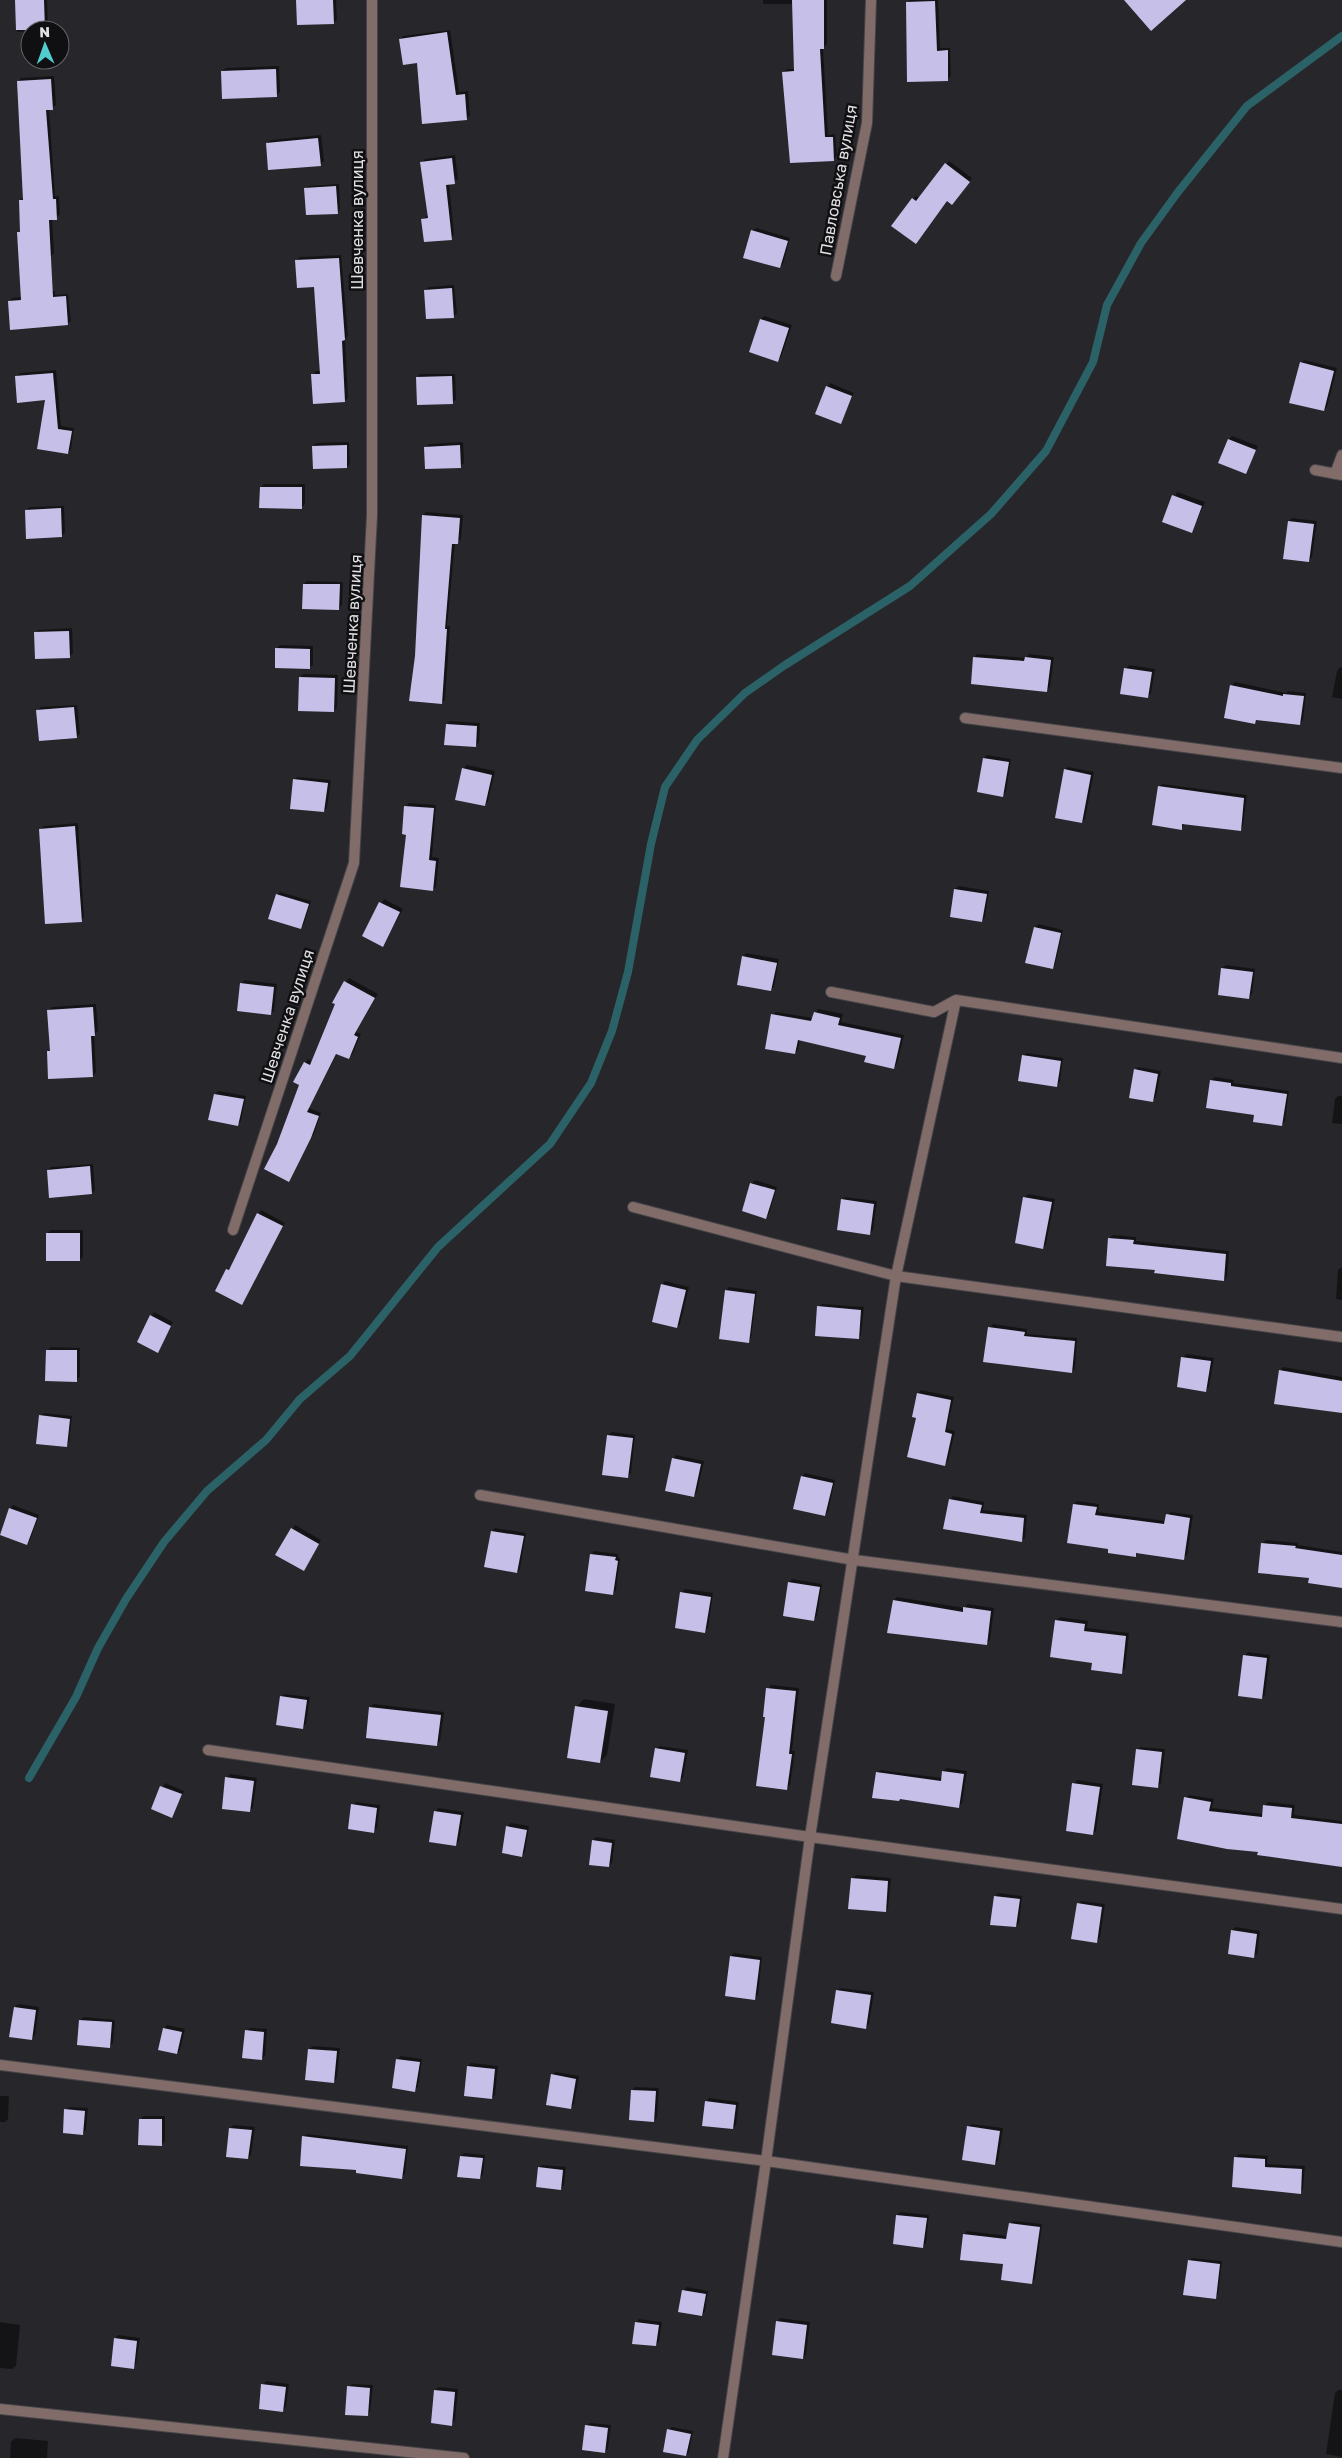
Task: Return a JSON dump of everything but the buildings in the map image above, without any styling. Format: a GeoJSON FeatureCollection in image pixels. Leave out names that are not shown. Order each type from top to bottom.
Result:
{"type":"FeatureCollection","features":[{"type":"Feature","properties":{"kind":"street","name":"Шевченка вулиця"},"geometry":{"type":"LineString","coordinates":[[233,1230],[354,863],[372,515],[372,0]]}},
{"type":"Feature","properties":{"kind":"street","name":"Павловська вулиця"},"geometry":{"type":"LineString","coordinates":[[836,276],[867,123],[871,0]]}},
{"type":"Feature","properties":{"kind":"street"},"geometry":{"type":"LineString","coordinates":[[1315,470],[1339,474],[1342,455]]}},
{"type":"Feature","properties":{"kind":"street"},"geometry":{"type":"LineString","coordinates":[[965,718],[1342,768]]}},
{"type":"Feature","properties":{"kind":"street"},"geometry":{"type":"LineString","coordinates":[[831,992],[934,1012],[956,1000],[1342,1058]]}},
{"type":"Feature","properties":{"kind":"street"},"geometry":{"type":"LineString","coordinates":[[723,2458],[810,1837],[854,1560],[896,1276],[956,1000]]}},
{"type":"Feature","properties":{"kind":"street"},"geometry":{"type":"LineString","coordinates":[[633,1207],[896,1276],[1342,1337]]}},
{"type":"Feature","properties":{"kind":"street"},"geometry":{"type":"LineString","coordinates":[[480,1495],[854,1560],[1342,1622]]}},
{"type":"Feature","properties":{"kind":"street"},"geometry":{"type":"LineString","coordinates":[[208,1750],[810,1837],[1342,1909]]}},
{"type":"Feature","properties":{"kind":"street"},"geometry":{"type":"LineString","coordinates":[[0,2065],[766,2161],[1342,2242]]}},
{"type":"Feature","properties":{"kind":"street"},"geometry":{"type":"LineString","coordinates":[[0,2409],[464,2458]]}},
{"type":"Feature","properties":{"kind":"waterway"},"geometry":{"type":"LineString","coordinates":[[29,1778],[76,1697],[98,1648],[126,1599],[164,1542],[207,1491],[266,1440],[300,1399],[350,1356],[438,1247],[550,1144],[591,1083],[612,1031],[628,972],[651,844],[665,787],[697,740],[745,693],[785,665],[910,586],[991,514],[1046,451],[1093,362],[1107,305],[1141,243],[1178,192],[1247,106],[1342,36]]}}]}
